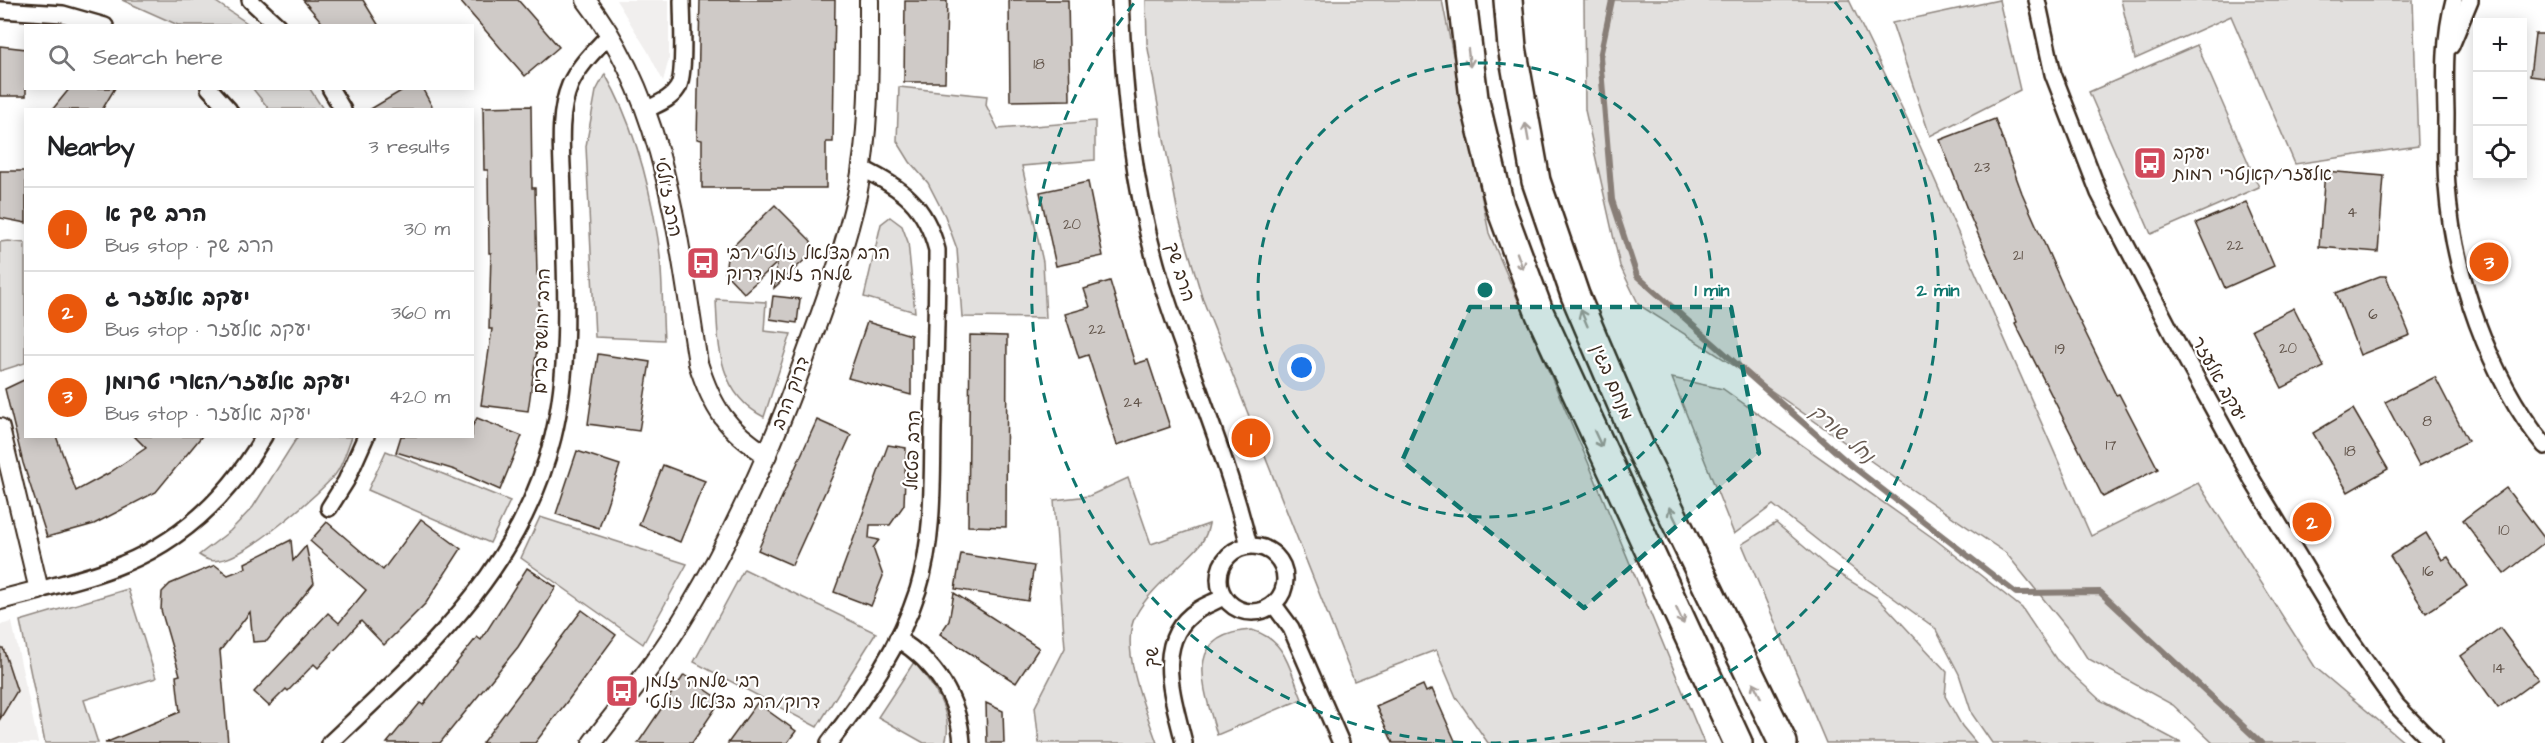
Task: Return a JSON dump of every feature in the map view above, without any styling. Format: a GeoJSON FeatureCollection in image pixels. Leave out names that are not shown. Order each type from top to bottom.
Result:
{"type":"FeatureCollection","features":[{"type":"Feature","properties":{"kind":"highway","name":"מנחם בגין"},"geometry":{"type":"LineString","coordinates":[[1462,0],[1474,98],[1500,206],[1540,314],[1738,743]]}},
{"type":"Feature","properties":{"kind":"highway","name":"מנחם בגין"},"geometry":{"type":"LineString","coordinates":[[1508,0],[1512,47],[1536,181],[1575,296],[1641,450],[1783,743]]}},
{"type":"Feature","properties":{"kind":"street"},"geometry":{"type":"LineString","coordinates":[[250,0],[276,24]]}},
{"type":"Feature","properties":{"kind":"street","name":"הרב ז'ולטי"},"geometry":{"type":"LineString","coordinates":[[586,0],[626,62],[646,110],[661,155],[698,363],[704,381],[715,405],[728,424],[744,441],[767,455]]}},
{"type":"Feature","properties":{"kind":"street"},"geometry":{"type":"LineString","coordinates":[[646,110],[671,96],[680,87],[682,0]]}},
{"type":"Feature","properties":{"kind":"street","name":"דרוק הרב"},"geometry":{"type":"LineString","coordinates":[[592,743],[659,654],[690,608],[720,554],[767,455],[800,372],[846,240],[861,168],[869,67],[869,0]]}},
{"type":"Feature","properties":{"kind":"street","name":"הרב שך"},"geometry":{"type":"LineString","coordinates":[[1120,0],[1128,116],[1148,232],[1175,323],[1232,478],[1249,546]]}},
{"type":"Feature","properties":{"kind":"street","name":"יעקב אלעזר"},"geometry":{"type":"LineString","coordinates":[[2037,0],[2052,74],[2098,193],[2180,348],[2265,502],[2340,625],[2397,706],[2433,743]]}},
{"type":"Feature","properties":{"kind":"street"},"geometry":{"type":"LineString","coordinates":[[2454,0],[2446,35],[2447,186],[2464,278],[2495,365],[2509,392],[2545,446]]}},
{"type":"Feature","properties":{"kind":"street"},"geometry":{"type":"LineString","coordinates":[[2445,63],[2470,0]]}},
{"type":"Feature","properties":{"kind":"street"},"geometry":{"type":"LineString","coordinates":[[0,10],[63,14],[98,24]]}},
{"type":"Feature","properties":{"kind":"street","name":"הרב יהושע ברים"},"geometry":{"type":"LineString","coordinates":[[330,743],[434,643],[463,610],[510,546],[532,498],[553,438],[563,378],[566,323],[562,139],[566,102],[569,87],[577,71],[609,35]]}},
{"type":"Feature","properties":{"kind":"street"},"geometry":{"type":"LineString","coordinates":[[211,90],[228,108]]}},
{"type":"Feature","properties":{"kind":"street"},"geometry":{"type":"LineString","coordinates":[[331,90],[342,108]]}},
{"type":"Feature","properties":{"kind":"street","name":"הרב פטאל"},"geometry":{"type":"LineString","coordinates":[[829,743],[869,687],[897,639],[918,588],[929,530],[932,495],[937,250],[932,230],[924,216],[903,191],[861,168]]}},
{"type":"Feature","properties":{"kind":"street"},"geometry":{"type":"LineString","coordinates":[[0,428],[39,590]]}},
{"type":"Feature","properties":{"kind":"street"},"geometry":{"type":"LineString","coordinates":[[0,600],[123,564],[166,541],[188,526],[221,496],[238,476],[263,438]]}},
{"type":"Feature","properties":{"kind":"street"},"geometry":{"type":"LineString","coordinates":[[329,508],[346,481],[365,438]]}},
{"type":"Feature","properties":{"kind":"street"},"geometry":{"type":"LineString","coordinates":[[1249,546],[1270,551],[1283,566],[1286,577],[1284,587],[1274,605],[1264,611],[1252,613],[1241,612],[1231,606],[1218,587],[1221,564],[1228,555],[1249,546]]}},
{"type":"Feature","properties":{"kind":"street","name":"שך"},"geometry":{"type":"LineString","coordinates":[[1184,743],[1170,677],[1170,649],[1180,628],[1197,610],[1223,597]]}},
{"type":"Feature","properties":{"kind":"street"},"geometry":{"type":"LineString","coordinates":[[1274,605],[1291,628],[1341,743]]}},
{"type":"Feature","properties":{"kind":"street"},"geometry":{"type":"LineString","coordinates":[[897,639],[927,660],[946,688],[960,723],[962,743]]}},
{"type":"Feature","properties":{"kind":"highlighted area"},"geometry":{"type":"Polygon","coordinates":[[[1470,307],[1731,307],[1759,453],[1584,608],[1402,461],[1470,307]]]}},
{"type":"Feature","properties":{"kind":"shaded area"},"geometry":{"type":"Polygon","coordinates":[[[122,0],[213,0],[249,24],[176,24],[122,0]]]}},
{"type":"Feature","properties":{"kind":"shaded area"},"geometry":{"type":"Polygon","coordinates":[[[616,0],[669,0],[669,59],[663,81],[647,50],[616,0]]]}},
{"type":"Feature","properties":{"kind":"shaded area"},"geometry":{"type":"Polygon","coordinates":[[[1146,0],[1442,0],[1489,233],[1588,462],[1704,743],[1488,743],[1456,697],[1436,650],[1354,681],[1203,300],[1179,219],[1147,43],[1146,0]]]}},
{"type":"Feature","properties":{"kind":"shaded area"},"geometry":{"type":"Polygon","coordinates":[[[1584,0],[1849,0],[1920,146],[2091,536],[2198,483],[2315,667],[2405,743],[2213,743],[2173,705],[2087,658],[2072,634],[2006,553],[1752,377],[1639,305],[1620,266],[1585,110],[1584,0]]]}},
{"type":"Feature","properties":{"kind":"shaded area"},"geometry":{"type":"Polygon","coordinates":[[[1999,0],[2020,90],[1930,136],[1892,23],[1999,0]]]}},
{"type":"Feature","properties":{"kind":"shaded area"},"geometry":{"type":"Polygon","coordinates":[[[2121,0],[2413,0],[2418,146],[2295,164],[2231,16],[2135,59],[2121,0]]]}},
{"type":"Feature","properties":{"kind":"shaded area"},"geometry":{"type":"Polygon","coordinates":[[[2197,45],[2259,187],[2151,234],[2089,92],[2197,45]]]}},
{"type":"Feature","properties":{"kind":"shaded area"},"geometry":{"type":"Polygon","coordinates":[[[605,74],[632,133],[650,196],[660,251],[664,340],[595,337],[586,146],[596,91],[605,74]]]}},
{"type":"Feature","properties":{"kind":"shaded area"},"geometry":{"type":"Polygon","coordinates":[[[899,87],[987,96],[986,105],[998,129],[1095,121],[1095,160],[1022,166],[1043,262],[1046,318],[962,317],[957,249],[945,216],[928,183],[910,162],[897,141],[899,87]]]}},
{"type":"Feature","properties":{"kind":"shaded area"},"geometry":{"type":"Polygon","coordinates":[[[254,90],[311,90],[322,108],[268,108],[254,90]]]}},
{"type":"Feature","properties":{"kind":"shaded area"},"geometry":{"type":"Polygon","coordinates":[[[890,217],[902,226],[908,242],[915,312],[864,297],[881,224],[890,217]]]}},
{"type":"Feature","properties":{"kind":"shaded area"},"geometry":{"type":"Polygon","coordinates":[[[0,242],[24,243],[24,363],[0,371],[0,242]]]}},
{"type":"Feature","properties":{"kind":"shaded area"},"geometry":{"type":"Polygon","coordinates":[[[716,299],[766,302],[764,331],[791,334],[764,417],[737,395],[729,382],[720,350],[716,299]]]}},
{"type":"Feature","properties":{"kind":"shaded area"},"geometry":{"type":"Polygon","coordinates":[[[1672,378],[1723,389],[1936,540],[2022,608],[2056,659],[2100,700],[2181,743],[1992,743],[1972,714],[1959,674],[1935,628],[1855,570],[1773,505],[1734,534],[1672,378]]]}},
{"type":"Feature","properties":{"kind":"shaded area"},"geometry":{"type":"Polygon","coordinates":[[[297,438],[352,438],[335,475],[281,524],[232,556],[214,561],[199,555],[230,531],[253,507],[297,438]]]}},
{"type":"Feature","properties":{"kind":"shaded area"},"geometry":{"type":"Polygon","coordinates":[[[386,451],[510,501],[490,543],[368,490],[386,451]]]}},
{"type":"Feature","properties":{"kind":"shaded area"},"geometry":{"type":"Polygon","coordinates":[[[1128,478],[1151,544],[1209,524],[1198,548],[1145,601],[1131,628],[1130,644],[1136,679],[1157,743],[1039,743],[1035,707],[1065,648],[1054,500],[1089,496],[1128,478]]]}},
{"type":"Feature","properties":{"kind":"shaded area"},"geometry":{"type":"Polygon","coordinates":[[[540,517],[687,564],[643,644],[521,558],[540,517]]]}},
{"type":"Feature","properties":{"kind":"shaded area"},"geometry":{"type":"Polygon","coordinates":[[[1776,523],[1829,568],[1878,598],[1947,672],[1945,696],[1962,726],[1976,743],[1826,743],[1742,544],[1776,523]]]}},
{"type":"Feature","properties":{"kind":"shaded area"},"geometry":{"type":"Polygon","coordinates":[[[744,569],[876,633],[817,727],[694,662],[744,569]]]}},
{"type":"Feature","properties":{"kind":"shaded area"},"geometry":{"type":"Polygon","coordinates":[[[128,589],[156,678],[84,700],[98,743],[45,743],[20,621],[128,589]]]}},
{"type":"Feature","properties":{"kind":"shaded area"},"geometry":{"type":"Polygon","coordinates":[[[12,622],[38,743],[0,743],[0,625],[12,622]]]}},
{"type":"Feature","properties":{"kind":"shaded area"},"geometry":{"type":"Polygon","coordinates":[[[1252,630],[1272,641],[1279,648],[1302,699],[1217,735],[1204,682],[1203,666],[1206,653],[1215,641],[1230,634],[1252,630]]]}},
{"type":"Feature","properties":{"kind":"shaded area"},"geometry":{"type":"Polygon","coordinates":[[[914,662],[928,679],[944,710],[947,721],[945,743],[924,743],[878,717],[914,662]]]}},
{"type":"Feature","properties":{"kind":"building"},"geometry":{"type":"Polygon","coordinates":[[[303,0],[363,0],[378,24],[323,24],[303,0]]]}},
{"type":"Feature","properties":{"kind":"building"},"geometry":{"type":"Polygon","coordinates":[[[459,0],[518,0],[559,47],[525,76],[459,0]]]}},
{"type":"Feature","properties":{"kind":"building"},"geometry":{"type":"Polygon","coordinates":[[[700,0],[835,0],[833,142],[826,142],[826,188],[702,188],[702,140],[697,139],[700,0]]]}},
{"type":"Feature","properties":{"kind":"building"},"geometry":{"type":"Polygon","coordinates":[[[1009,0],[1068,0],[1070,100],[1010,101],[1009,0]]]}},
{"type":"Feature","properties":{"kind":"building"},"geometry":{"type":"Polygon","coordinates":[[[905,1],[947,1],[945,82],[904,82],[905,1]]]}},
{"type":"Feature","properties":{"kind":"building"},"geometry":{"type":"Polygon","coordinates":[[[2535,34],[2545,34],[2545,78],[2530,76],[2535,34]]]}},
{"type":"Feature","properties":{"kind":"building"},"geometry":{"type":"Polygon","coordinates":[[[0,46],[24,49],[26,96],[0,96],[0,46]]]}},
{"type":"Feature","properties":{"kind":"building"},"geometry":{"type":"Polygon","coordinates":[[[68,90],[114,90],[103,108],[54,108],[68,90]]]}},
{"type":"Feature","properties":{"kind":"building"},"geometry":{"type":"Polygon","coordinates":[[[403,90],[423,90],[433,108],[372,108],[403,90]]]}},
{"type":"Feature","properties":{"kind":"building"},"geometry":{"type":"Polygon","coordinates":[[[531,106],[532,188],[535,188],[537,275],[540,275],[538,341],[528,411],[481,405],[492,329],[489,329],[491,253],[489,253],[488,170],[484,170],[483,107],[531,106]]]}},
{"type":"Feature","properties":{"kind":"building"},"geometry":{"type":"Polygon","coordinates":[[[1995,119],[2022,193],[2067,295],[2116,395],[2119,394],[2158,469],[2103,497],[2015,323],[2017,322],[1969,214],[1940,140],[1995,119]]]}},
{"type":"Feature","properties":{"kind":"building"},"geometry":{"type":"Polygon","coordinates":[[[0,171],[24,171],[24,223],[0,218],[0,171]]]}},
{"type":"Feature","properties":{"kind":"building"},"geometry":{"type":"Polygon","coordinates":[[[2325,171],[2384,176],[2378,252],[2319,247],[2325,171]]]}},
{"type":"Feature","properties":{"kind":"building"},"geometry":{"type":"Polygon","coordinates":[[[1088,182],[1103,256],[1056,266],[1040,192],[1088,182]]]}},
{"type":"Feature","properties":{"kind":"building"},"geometry":{"type":"Polygon","coordinates":[[[2246,202],[2274,266],[2225,288],[2196,223],[2246,202]]]}},
{"type":"Feature","properties":{"kind":"building"},"geometry":{"type":"Polygon","coordinates":[[[775,205],[811,241],[811,254],[774,288],[777,263],[744,293],[725,273],[728,251],[775,205]]]}},
{"type":"Feature","properties":{"kind":"building"},"geometry":{"type":"Polygon","coordinates":[[[2380,276],[2386,276],[2410,335],[2360,355],[2336,293],[2380,276]]]}},
{"type":"Feature","properties":{"kind":"building"},"geometry":{"type":"Polygon","coordinates":[[[1110,281],[1135,364],[1148,360],[1170,427],[1117,445],[1088,355],[1079,358],[1065,314],[1090,307],[1084,289],[1110,281]]]}},
{"type":"Feature","properties":{"kind":"building"},"geometry":{"type":"Polygon","coordinates":[[[773,296],[800,299],[797,323],[770,319],[773,296]]]}},
{"type":"Feature","properties":{"kind":"building"},"geometry":{"type":"Polygon","coordinates":[[[2294,308],[2324,367],[2282,388],[2252,329],[2294,308]]]}},
{"type":"Feature","properties":{"kind":"building"},"geometry":{"type":"Polygon","coordinates":[[[867,322],[911,335],[911,395],[848,378],[867,322]]]}},
{"type":"Feature","properties":{"kind":"building"},"geometry":{"type":"Polygon","coordinates":[[[970,335],[1007,336],[1006,527],[968,526],[970,335]]]}},
{"type":"Feature","properties":{"kind":"building"},"geometry":{"type":"Polygon","coordinates":[[[598,354],[650,362],[639,431],[588,424],[598,354]]]}},
{"type":"Feature","properties":{"kind":"building"},"geometry":{"type":"Polygon","coordinates":[[[2435,377],[2468,441],[2419,466],[2385,402],[2435,377]]]}},
{"type":"Feature","properties":{"kind":"building"},"geometry":{"type":"Polygon","coordinates":[[[24,380],[24,438],[57,438],[76,491],[109,473],[146,448],[136,438],[200,438],[156,492],[94,524],[47,537],[23,463],[5,389],[24,380]]]}},
{"type":"Feature","properties":{"kind":"building"},"geometry":{"type":"Polygon","coordinates":[[[2353,409],[2388,469],[2348,492],[2313,433],[2353,409]]]}},
{"type":"Feature","properties":{"kind":"building"},"geometry":{"type":"Polygon","coordinates":[[[477,418],[522,436],[500,490],[455,470],[396,452],[400,438],[474,438],[474,423],[477,418]]]}},
{"type":"Feature","properties":{"kind":"building"},"geometry":{"type":"Polygon","coordinates":[[[817,420],[851,435],[792,565],[758,550],[817,420]]]}},
{"type":"Feature","properties":{"kind":"building"},"geometry":{"type":"Polygon","coordinates":[[[888,445],[906,448],[904,505],[890,525],[870,525],[869,538],[879,540],[873,548],[883,576],[871,606],[834,592],[888,445]]]}},
{"type":"Feature","properties":{"kind":"building"},"geometry":{"type":"Polygon","coordinates":[[[577,451],[620,465],[599,528],[556,514],[577,451]]]}},
{"type":"Feature","properties":{"kind":"building"},"geometry":{"type":"Polygon","coordinates":[[[663,465],[705,481],[680,542],[639,525],[663,465]]]}},
{"type":"Feature","properties":{"kind":"building"},"geometry":{"type":"Polygon","coordinates":[[[2506,488],[2545,542],[2504,574],[2463,520],[2506,488]]]}},
{"type":"Feature","properties":{"kind":"building"},"geometry":{"type":"Polygon","coordinates":[[[421,519],[461,549],[426,603],[384,645],[361,621],[318,668],[314,664],[288,691],[286,689],[269,706],[254,692],[328,613],[339,623],[366,590],[310,541],[327,522],[383,570],[421,519]]]}},
{"type":"Feature","properties":{"kind":"building"},"geometry":{"type":"Polygon","coordinates":[[[2426,533],[2442,560],[2448,557],[2467,586],[2426,613],[2390,556],[2426,533]]]}},
{"type":"Feature","properties":{"kind":"building"},"geometry":{"type":"Polygon","coordinates":[[[291,540],[293,561],[306,546],[314,583],[267,641],[253,642],[250,612],[220,651],[228,743],[105,743],[180,712],[176,676],[180,675],[161,610],[162,592],[170,584],[215,565],[228,575],[246,568],[245,563],[291,540]]]}},
{"type":"Feature","properties":{"kind":"building"},"geometry":{"type":"Polygon","coordinates":[[[961,554],[1034,566],[1028,601],[955,589],[961,554]]]}},
{"type":"Feature","properties":{"kind":"building"},"geometry":{"type":"Polygon","coordinates":[[[527,568],[556,587],[518,647],[440,743],[387,743],[420,703],[423,705],[477,637],[481,640],[527,568]]]}},
{"type":"Feature","properties":{"kind":"building"},"geometry":{"type":"Polygon","coordinates":[[[954,593],[1039,648],[1016,683],[940,634],[949,621],[954,593]]]}},
{"type":"Feature","properties":{"kind":"building"},"geometry":{"type":"Polygon","coordinates":[[[582,610],[616,635],[569,699],[535,743],[482,743],[582,610]]]}},
{"type":"Feature","properties":{"kind":"building"},"geometry":{"type":"Polygon","coordinates":[[[2500,628],[2538,679],[2498,708],[2461,656],[2500,628]]]}},
{"type":"Feature","properties":{"kind":"building"},"geometry":{"type":"Polygon","coordinates":[[[0,648],[3,648],[17,691],[0,719],[0,648]]]}},
{"type":"Feature","properties":{"kind":"building"},"geometry":{"type":"Polygon","coordinates":[[[684,675],[721,700],[692,743],[638,743],[684,675]]]}},
{"type":"Feature","properties":{"kind":"building"},"geometry":{"type":"Polygon","coordinates":[[[1423,685],[1426,692],[1432,689],[1456,743],[1393,743],[1376,706],[1423,685]]]}},
{"type":"Feature","properties":{"kind":"building"},"geometry":{"type":"Polygon","coordinates":[[[757,703],[796,731],[787,743],[728,743],[757,703]]]}},
{"type":"Feature","properties":{"kind":"building"},"geometry":{"type":"Polygon","coordinates":[[[986,703],[1003,711],[1004,743],[987,743],[986,703]]]}},
{"type":"Feature","properties":{"kind":"waterway","name":"נחל שורק"},"geometry":{"type":"LineString","coordinates":[[1612,0],[1600,57],[1612,200],[1637,276],[1852,466],[2016,593],[2100,592],[2261,743]]}},
{"type":"Feature","properties":{"kind":"place","name":"יעקב אלעזר/קאנטרי רמות"},"geometry":{"type":"Point","coordinates":[2150,163]}},
{"type":"Feature","properties":{"kind":"place","name":"יעקב אלעזר/הארי טרומן"},"geometry":{"type":"Point","coordinates":[2489,262]}},
{"type":"Feature","properties":{"kind":"place","name":"הרב בצלאל זולטי/רבי שלמה זלמן דרוק"},"geometry":{"type":"Point","coordinates":[703,263]}},
{"type":"Feature","properties":{"kind":"place","name":"הרב שך א"},"geometry":{"type":"Point","coordinates":[1251,438]}},
{"type":"Feature","properties":{"kind":"place","name":"יעקב אלעזר ג"},"geometry":{"type":"Point","coordinates":[2312,522]}},
{"type":"Feature","properties":{"kind":"place","name":"רבי שלמה זלמן דרוק/הרב בצלאל זולטי"},"geometry":{"type":"Point","coordinates":[622,691]}}]}
